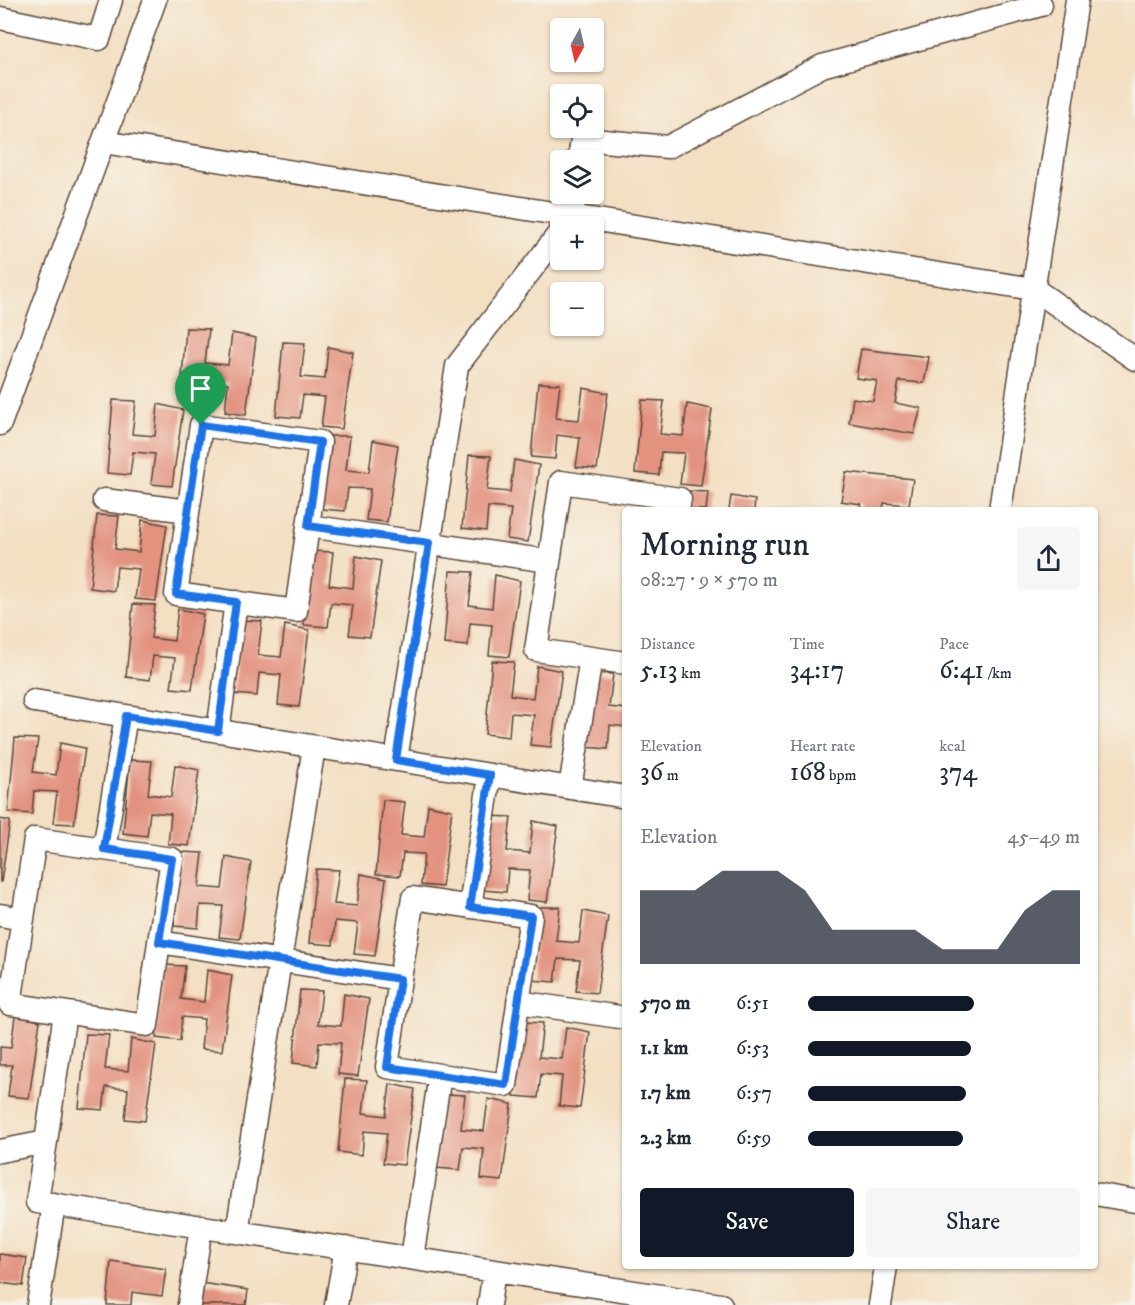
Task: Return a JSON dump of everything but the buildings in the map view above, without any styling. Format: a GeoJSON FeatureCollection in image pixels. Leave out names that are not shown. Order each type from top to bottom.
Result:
{"type":"FeatureCollection","features":[{"type":"Feature","properties":{"kind":"street"},"geometry":{"type":"LineString","coordinates":[[0,18],[99,39],[111,0]]}},
{"type":"Feature","properties":{"kind":"street"},"geometry":{"type":"LineString","coordinates":[[0,424],[155,0]]}},
{"type":"Feature","properties":{"kind":"street"},"geometry":{"type":"LineString","coordinates":[[1000,507],[1077,5],[1041,5],[1008,0]]}},
{"type":"Feature","properties":{"kind":"street"},"geometry":{"type":"LineString","coordinates":[[580,150],[582,139],[668,147],[822,66],[1041,5]]}},
{"type":"Feature","properties":{"kind":"street"},"geometry":{"type":"LineString","coordinates":[[102,142],[550,222]]}},
{"type":"Feature","properties":{"kind":"street"},"geometry":{"type":"LineString","coordinates":[[604,230],[1034,289],[1135,358]]}},
{"type":"Feature","properties":{"kind":"street"},"geometry":{"type":"LineString","coordinates":[[396,760],[456,366],[550,246]]}},
{"type":"Feature","properties":{"kind":"street"},"geometry":{"type":"LineString","coordinates":[[201,425],[320,442],[296,611],[176,594],[188,511],[201,425]]}},
{"type":"Feature","properties":{"kind":"street"},"geometry":{"type":"LineString","coordinates":[[622,662],[537,650],[561,482],[680,499],[679,507]]}},
{"type":"Feature","properties":{"kind":"street"},"geometry":{"type":"LineString","coordinates":[[104,500],[188,511]]}},
{"type":"Feature","properties":{"kind":"street"},"geometry":{"type":"LineString","coordinates":[[308,526],[549,561]]}},
{"type":"Feature","properties":{"kind":"street"},"geometry":{"type":"LineString","coordinates":[[218,731],[236,602]]}},
{"type":"Feature","properties":{"kind":"street"},"geometry":{"type":"LineString","coordinates":[[570,788],[591,658]]}},
{"type":"Feature","properties":{"kind":"street"},"geometry":{"type":"LineString","coordinates":[[34,701],[622,796]]}},
{"type":"Feature","properties":{"kind":"street"},"geometry":{"type":"LineString","coordinates":[[104,849],[126,716]]}},
{"type":"Feature","properties":{"kind":"street"},"geometry":{"type":"LineString","coordinates":[[237,1232],[314,747]]}},
{"type":"Feature","properties":{"kind":"street"},"geometry":{"type":"LineString","coordinates":[[470,907],[490,775]]}},
{"type":"Feature","properties":{"kind":"street"},"geometry":{"type":"LineString","coordinates":[[35,839],[172,859],[147,1025],[10,1005],[23,919],[35,839]]}},
{"type":"Feature","properties":{"kind":"street"},"geometry":{"type":"LineString","coordinates":[[412,898],[531,916],[506,1085],[387,1067],[400,979],[412,898]]}},
{"type":"Feature","properties":{"kind":"street"},"geometry":{"type":"LineString","coordinates":[[0,915],[23,919]]}},
{"type":"Feature","properties":{"kind":"street"},"geometry":{"type":"LineString","coordinates":[[159,942],[400,979]]}},
{"type":"Feature","properties":{"kind":"street"},"geometry":{"type":"LineString","coordinates":[[518,1002],[622,1017]]}},
{"type":"Feature","properties":{"kind":"street"},"geometry":{"type":"LineString","coordinates":[[65,1013],[37,1202],[721,1305]]}},
{"type":"Feature","properties":{"kind":"street"},"geometry":{"type":"LineString","coordinates":[[412,1258],[440,1075]]}},
{"type":"Feature","properties":{"kind":"street"},"geometry":{"type":"LineString","coordinates":[[0,1151],[46,1142]]}},
{"type":"Feature","properties":{"kind":"street"},"geometry":{"type":"LineString","coordinates":[[1098,1195],[1135,1201]]}},
{"type":"Feature","properties":{"kind":"street"},"geometry":{"type":"LineString","coordinates":[[38,1305],[54,1204]]}},
{"type":"Feature","properties":{"kind":"street"},"geometry":{"type":"LineString","coordinates":[[189,1305],[201,1227]]}},
{"type":"Feature","properties":{"kind":"street"},"geometry":{"type":"LineString","coordinates":[[336,1305],[346,1248]]}},
{"type":"Feature","properties":{"kind":"street"},"geometry":{"type":"LineString","coordinates":[[880,1305],[886,1269]]}},
{"type":"Feature","properties":{"kind":"street"},"geometry":{"type":"LineString","coordinates":[[489,1305],[494,1270]]}},
{"type":"Feature","properties":{"kind":"route"},"geometry":{"type":"LineString","coordinates":[[201,425],[320,442],[308,526],[429,543],[396,760],[490,775],[470,907],[531,916],[506,1085],[387,1067],[400,979],[159,942],[172,859],[104,849],[126,716],[218,731],[236,602],[176,594],[201,425]]}}]}
